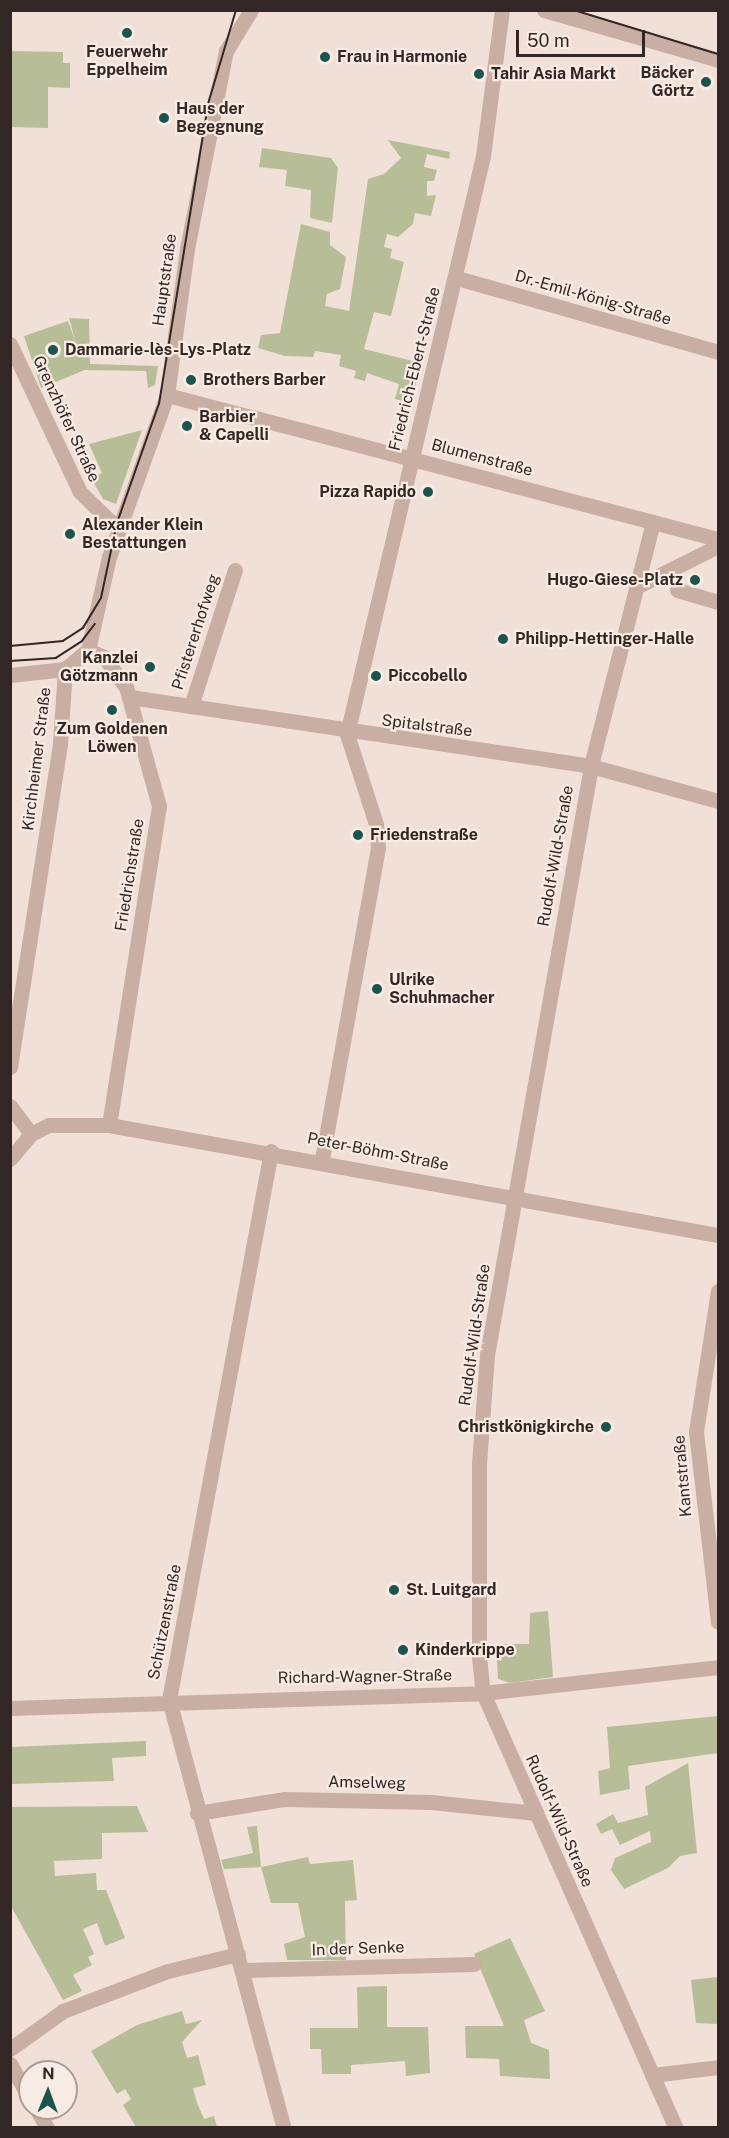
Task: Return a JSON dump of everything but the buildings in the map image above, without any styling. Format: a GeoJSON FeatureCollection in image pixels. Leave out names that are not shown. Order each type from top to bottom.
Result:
{"type":"FeatureCollection","features":[{"type":"Feature","properties":{"kind":"street","name":"Friedrich-Ebert-Straße"},"geometry":{"type":"LineString","coordinates":[[347,734],[411,458],[457,278],[488,129],[502,10]]}},
{"type":"Feature","properties":{"kind":"street"},"geometry":{"type":"LineString","coordinates":[[544,10],[718,60]]}},
{"type":"Feature","properties":{"kind":"street","name":"Hauptstraße"},"geometry":{"type":"LineString","coordinates":[[85,654],[119,530],[167,395],[210,115],[226,51],[246,12]]}},
{"type":"Feature","properties":{"kind":"street","name":"Dr.-Emil-König-Straße"},"geometry":{"type":"LineString","coordinates":[[457,278],[718,352]]}},
{"type":"Feature","properties":{"kind":"street","name":"Grenzhöfer Straße"},"geometry":{"type":"LineString","coordinates":[[10,344],[80,492],[119,530]]}},
{"type":"Feature","properties":{"kind":"street","name":"Blumenstraße"},"geometry":{"type":"LineString","coordinates":[[167,395],[718,539]]}},
{"type":"Feature","properties":{"kind":"street","name":"Rudolf-Wild-Straße"},"geometry":{"type":"LineString","coordinates":[[653,522],[591,766],[481,1403],[483,1693],[676,2127]]}},
{"type":"Feature","properties":{"kind":"street"},"geometry":{"type":"LineString","coordinates":[[638,586],[718,546]]}},
{"type":"Feature","properties":{"kind":"street","name":"Pfistererhofweg"},"geometry":{"type":"LineString","coordinates":[[191,706],[235,570]]}},
{"type":"Feature","properties":{"kind":"street"},"geometry":{"type":"LineString","coordinates":[[677,590],[718,602]]}},
{"type":"Feature","properties":{"kind":"street"},"geometry":{"type":"LineString","coordinates":[[10,675],[66,669],[85,654]]}},
{"type":"Feature","properties":{"kind":"street","name":"Friedrichstraße"},"geometry":{"type":"LineString","coordinates":[[85,654],[116,670],[130,697],[159,806],[109,1125]]}},
{"type":"Feature","properties":{"kind":"street","name":"Kirchheimer Straße"},"geometry":{"type":"LineString","coordinates":[[10,1067],[60,743],[66,669]]}},
{"type":"Feature","properties":{"kind":"street","name":"Spitalstraße"},"geometry":{"type":"LineString","coordinates":[[130,697],[347,734],[591,766],[718,801]]}},
{"type":"Feature","properties":{"kind":"street"},"geometry":{"type":"LineString","coordinates":[[322,1159],[378,848],[376,824],[347,734]]}},
{"type":"Feature","properties":{"kind":"street"},"geometry":{"type":"LineString","coordinates":[[10,1106],[31,1134],[10,1159]]}},
{"type":"Feature","properties":{"kind":"street","name":"Peter-Böhm-Straße"},"geometry":{"type":"LineString","coordinates":[[31,1134],[65,1122],[109,1125],[322,1159],[718,1235]]}},
{"type":"Feature","properties":{"kind":"street","name":"Schützenstraße"},"geometry":{"type":"LineString","coordinates":[[271,1150],[169,1700],[197,1813],[238,1954],[284,2127]]}},
{"type":"Feature","properties":{"kind":"street","name":"Kantstraße"},"geometry":{"type":"LineString","coordinates":[[718,1291],[696,1432],[718,1622]]}},
{"type":"Feature","properties":{"kind":"street","name":"Richard-Wagner-Straße"},"geometry":{"type":"LineString","coordinates":[[10,1708],[169,1700],[483,1693],[718,1667]]}},
{"type":"Feature","properties":{"kind":"street","name":"Amselweg"},"geometry":{"type":"LineString","coordinates":[[197,1813],[284,1799],[431,1802],[536,1813]]}},
{"type":"Feature","properties":{"kind":"street"},"geometry":{"type":"LineString","coordinates":[[10,2049],[63,2011],[168,1971],[238,1954]]}},
{"type":"Feature","properties":{"kind":"street","name":"In der Senke"},"geometry":{"type":"LineString","coordinates":[[242,1970],[474,1964]]}},
{"type":"Feature","properties":{"kind":"street"},"geometry":{"type":"LineString","coordinates":[[10,2064],[18,2078]]}},
{"type":"Feature","properties":{"kind":"street"},"geometry":{"type":"LineString","coordinates":[[652,2075],[718,2067]]}},
{"type":"Feature","properties":{"kind":"green space"},"geometry":{"type":"Polygon","coordinates":[[[11,51],[63,52],[63,63],[70,63],[70,88],[48,87],[48,128],[11,127],[11,51]]]}},
{"type":"Feature","properties":{"kind":"green space"},"geometry":{"type":"Polygon","coordinates":[[[388,140],[450,152],[449,159],[427,154],[424,167],[437,170],[434,181],[427,181],[427,196],[436,195],[431,216],[415,213],[413,224],[398,237],[387,234],[384,247],[392,249],[390,258],[404,262],[391,316],[374,312],[364,349],[421,363],[411,403],[395,399],[399,384],[367,373],[365,381],[354,378],[356,371],[339,366],[341,355],[315,351],[313,357],[285,356],[258,348],[261,335],[280,333],[301,224],[330,232],[330,245],[346,257],[340,289],[327,294],[325,306],[349,311],[368,179],[384,174],[401,158],[388,140]]]}},
{"type":"Feature","properties":{"kind":"green space"},"geometry":{"type":"Polygon","coordinates":[[[262,148],[331,158],[338,168],[332,223],[310,218],[311,190],[285,186],[287,170],[259,167],[262,148]]]}},
{"type":"Feature","properties":{"kind":"green space"},"geometry":{"type":"Polygon","coordinates":[[[69,318],[89,319],[90,364],[158,366],[155,385],[148,388],[146,371],[85,370],[41,388],[24,336],[68,321],[76,343],[69,318]]]}},
{"type":"Feature","properties":{"kind":"green space"},"geometry":{"type":"Polygon","coordinates":[[[142,430],[116,504],[103,499],[91,478],[102,473],[89,444],[142,430]]]}},
{"type":"Feature","properties":{"kind":"green space"},"geometry":{"type":"Polygon","coordinates":[[[548,1611],[553,1677],[510,1683],[498,1679],[496,1644],[529,1644],[530,1613],[548,1611]]]}},
{"type":"Feature","properties":{"kind":"green space"},"geometry":{"type":"Polygon","coordinates":[[[718,1716],[718,1753],[628,1766],[630,1789],[600,1795],[598,1771],[610,1768],[607,1727],[718,1716]]]}},
{"type":"Feature","properties":{"kind":"green space"},"geometry":{"type":"Polygon","coordinates":[[[146,1741],[146,1756],[112,1758],[114,1781],[11,1784],[11,1747],[146,1741]]]}},
{"type":"Feature","properties":{"kind":"green space"},"geometry":{"type":"Polygon","coordinates":[[[688,1763],[697,1853],[680,1856],[668,1868],[624,1889],[611,1870],[615,1858],[651,1842],[650,1831],[620,1845],[612,1829],[601,1834],[596,1824],[613,1814],[618,1823],[648,1815],[645,1787],[688,1763]]]}},
{"type":"Feature","properties":{"kind":"green space"},"geometry":{"type":"Polygon","coordinates":[[[137,1806],[148,1832],[102,1833],[102,1859],[54,1861],[55,1876],[96,1873],[97,1890],[106,1890],[125,1938],[105,1946],[97,1923],[83,1929],[94,1954],[88,1957],[92,1965],[73,1975],[82,1991],[63,2000],[11,1906],[11,1807],[137,1806]]]}},
{"type":"Feature","properties":{"kind":"green space"},"geometry":{"type":"Polygon","coordinates":[[[257,1826],[261,1867],[224,1869],[221,1860],[253,1853],[247,1827],[257,1826]]]}},
{"type":"Feature","properties":{"kind":"green space"},"geometry":{"type":"Polygon","coordinates":[[[308,1857],[310,1864],[353,1860],[357,1900],[345,1901],[346,1960],[287,1960],[284,1944],[305,1937],[298,1903],[271,1903],[261,1867],[308,1857]]]}},
{"type":"Feature","properties":{"kind":"green space"},"geometry":{"type":"Polygon","coordinates":[[[510,1938],[545,2011],[524,2020],[531,2043],[549,2050],[550,2079],[500,2076],[499,2059],[466,2058],[465,2026],[504,2026],[474,1954],[510,1938]]]}},
{"type":"Feature","properties":{"kind":"green space"},"geometry":{"type":"Polygon","coordinates":[[[718,1977],[718,2024],[696,2023],[691,1980],[718,1977]]]}},
{"type":"Feature","properties":{"kind":"green space"},"geometry":{"type":"Polygon","coordinates":[[[387,1986],[387,2027],[428,2027],[430,2073],[406,2076],[405,2061],[351,2065],[351,2074],[322,2074],[321,2049],[310,2049],[310,2028],[358,2028],[357,1987],[387,1986]]]}},
{"type":"Feature","properties":{"kind":"green space"},"geometry":{"type":"Polygon","coordinates":[[[182,2011],[186,2024],[202,2020],[182,2042],[187,2058],[198,2055],[206,2085],[193,2088],[204,2119],[214,2116],[217,2127],[136,2127],[123,2105],[131,2099],[125,2089],[117,2094],[91,2051],[137,2025],[182,2011]]]}},
{"type":"Feature","properties":{"kind":"tram line"},"geometry":{"type":"LineString","coordinates":[[10,646],[63,641],[83,628],[101,598],[117,523],[159,404],[208,104],[236,10]]}},
{"type":"Feature","properties":{"kind":"tram line"},"geometry":{"type":"LineString","coordinates":[[574,10],[718,54]]}},
{"type":"Feature","properties":{"kind":"tram line"},"geometry":{"type":"LineString","coordinates":[[10,661],[56,658],[82,641],[95,624]]}},
{"type":"Feature","properties":{"kind":"place","name":"Feuerwehr Eppelheim"},"geometry":{"type":"Point","coordinates":[127,33]}},
{"type":"Feature","properties":{"kind":"place","name":"Frau in Harmonie"},"geometry":{"type":"Point","coordinates":[325,57]}},
{"type":"Feature","properties":{"kind":"place","name":"Tahir Asia Markt"},"geometry":{"type":"Point","coordinates":[479,74]}},
{"type":"Feature","properties":{"kind":"place","name":"Bäcker Görtz"},"geometry":{"type":"Point","coordinates":[706,82]}},
{"type":"Feature","properties":{"kind":"place","name":"Haus der Begegnung"},"geometry":{"type":"Point","coordinates":[164,118]}},
{"type":"Feature","properties":{"kind":"place","name":"Dammarie-lès-Lys-Platz"},"geometry":{"type":"Point","coordinates":[53,350]}},
{"type":"Feature","properties":{"kind":"place","name":"Brothers Barber"},"geometry":{"type":"Point","coordinates":[191,380]}},
{"type":"Feature","properties":{"kind":"place","name":"Barbier & Capelli"},"geometry":{"type":"Point","coordinates":[187,426]}},
{"type":"Feature","properties":{"kind":"place","name":"Pizza Rapido"},"geometry":{"type":"Point","coordinates":[428,492]}},
{"type":"Feature","properties":{"kind":"place","name":"Alexander Klein Bestattungen"},"geometry":{"type":"Point","coordinates":[70,534]}},
{"type":"Feature","properties":{"kind":"place","name":"Hugo-Giese-Platz"},"geometry":{"type":"Point","coordinates":[695,580]}},
{"type":"Feature","properties":{"kind":"place","name":"Philipp-Hettinger-Halle"},"geometry":{"type":"Point","coordinates":[503,639]}},
{"type":"Feature","properties":{"kind":"place","name":"Kanzlei Götzmann"},"geometry":{"type":"Point","coordinates":[150,667]}},
{"type":"Feature","properties":{"kind":"place","name":"Piccobello"},"geometry":{"type":"Point","coordinates":[376,676]}},
{"type":"Feature","properties":{"kind":"place","name":"Zum Goldenen Löwen"},"geometry":{"type":"Point","coordinates":[112,710]}},
{"type":"Feature","properties":{"kind":"place","name":"Friedenstraße"},"geometry":{"type":"Point","coordinates":[358,835]}},
{"type":"Feature","properties":{"kind":"place","name":"Ulrike Schuhmacher"},"geometry":{"type":"Point","coordinates":[377,989]}},
{"type":"Feature","properties":{"kind":"place","name":"Christkönigkirche"},"geometry":{"type":"Point","coordinates":[606,1427]}},
{"type":"Feature","properties":{"kind":"place","name":"St. Luitgard"},"geometry":{"type":"Point","coordinates":[394,1590]}},
{"type":"Feature","properties":{"kind":"place","name":"Kinderkrippe"},"geometry":{"type":"Point","coordinates":[403,1650]}}]}
